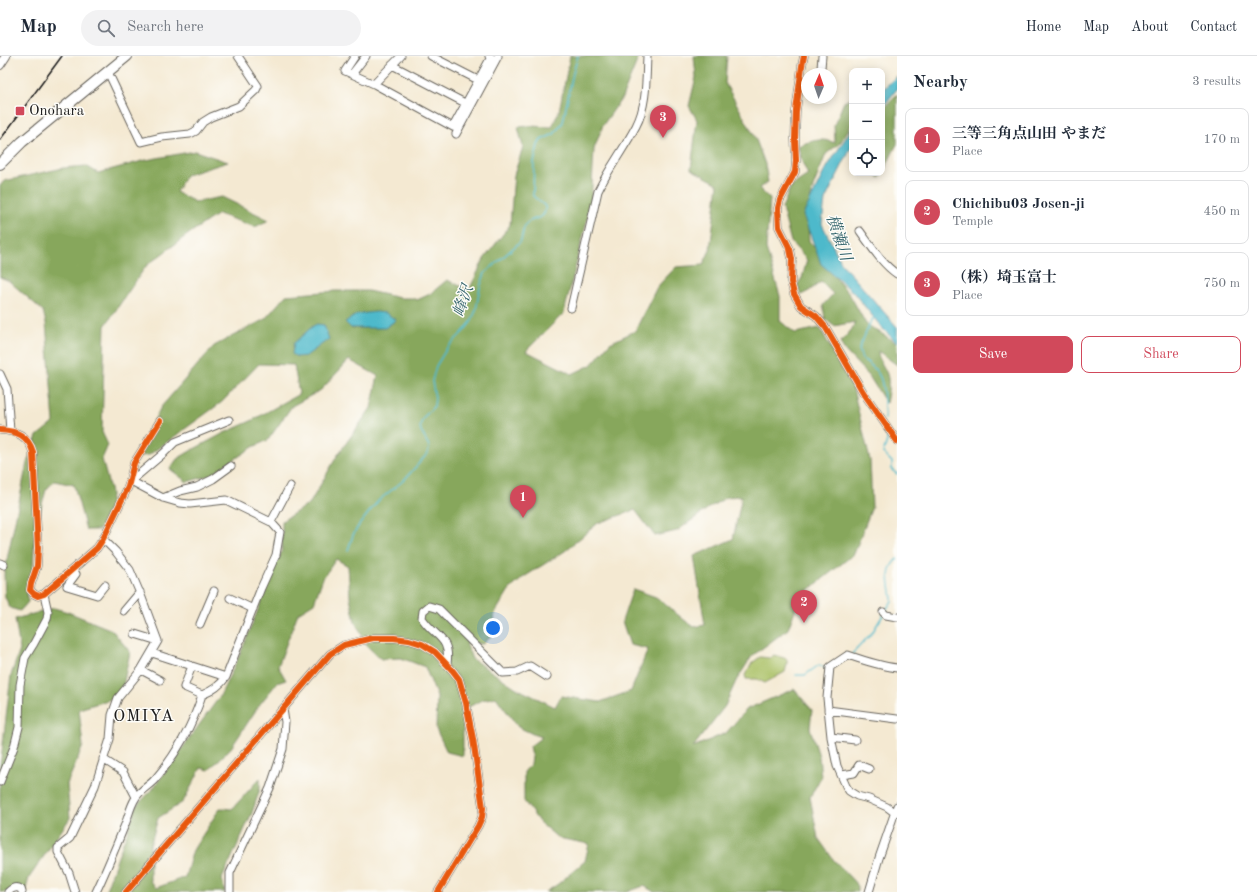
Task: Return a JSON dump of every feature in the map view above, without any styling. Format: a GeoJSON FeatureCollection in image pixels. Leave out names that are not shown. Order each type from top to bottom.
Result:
{"type":"FeatureCollection","features":[{"type":"Feature","properties":{"kind":"highway"},"geometry":{"type":"LineString","coordinates":[[0,164],[22,142],[127,56]]}},
{"type":"Feature","properties":{"kind":"main road"},"geometry":{"type":"LineString","coordinates":[[0,65],[6,56]]}},
{"type":"Feature","properties":{"kind":"street"},"geometry":{"type":"LineString","coordinates":[[108,72],[141,142],[162,137],[190,134],[196,131],[203,122],[211,117],[239,106],[256,90],[258,86],[238,56]]}},
{"type":"Feature","properties":{"kind":"street"},"geometry":{"type":"LineString","coordinates":[[355,56],[345,71],[374,84],[453,127],[491,57],[489,56]]}},
{"type":"Feature","properties":{"kind":"street"},"geometry":{"type":"LineString","coordinates":[[352,74],[366,56]]}},
{"type":"Feature","properties":{"kind":"street"},"geometry":{"type":"LineString","coordinates":[[374,84],[401,56]]}},
{"type":"Feature","properties":{"kind":"street"},"geometry":{"type":"LineString","coordinates":[[431,56],[478,80]]}},
{"type":"Feature","properties":{"kind":"street"},"geometry":{"type":"LineString","coordinates":[[456,134],[498,56]]}},
{"type":"Feature","properties":{"kind":"street"},"geometry":{"type":"LineString","coordinates":[[571,308],[598,191],[636,126],[641,113],[645,93],[647,56]]}},
{"type":"Feature","properties":{"kind":"street"},"geometry":{"type":"LineString","coordinates":[[804,56],[796,112],[795,172],[780,200],[778,208],[779,227],[790,249],[792,259],[791,282],[794,294],[801,306],[816,316],[826,328],[862,392],[897,441]]}},
{"type":"Feature","properties":{"kind":"street"},"geometry":{"type":"LineString","coordinates":[[821,68],[822,56]]}},
{"type":"Feature","properties":{"kind":"street"},"geometry":{"type":"LineString","coordinates":[[392,65],[466,103]]}},
{"type":"Feature","properties":{"kind":"street"},"geometry":{"type":"LineString","coordinates":[[860,231],[881,260],[897,274]]}},
{"type":"Feature","properties":{"kind":"street"},"geometry":{"type":"LineString","coordinates":[[0,374],[7,389],[10,431]]}},
{"type":"Feature","properties":{"kind":"street"},"geometry":{"type":"LineString","coordinates":[[130,481],[164,454],[175,442],[228,420]]}},
{"type":"Feature","properties":{"kind":"street"},"geometry":{"type":"LineString","coordinates":[[0,430],[10,431],[24,437],[31,446],[33,452],[38,548],[37,566],[30,590],[38,596],[44,594],[97,548],[103,539],[130,481],[134,463],[160,421]]}},
{"type":"Feature","properties":{"kind":"street"},"geometry":{"type":"LineString","coordinates":[[163,498],[208,482],[231,466]]}},
{"type":"Feature","properties":{"kind":"street"},"geometry":{"type":"LineString","coordinates":[[130,481],[163,498],[180,503],[190,504],[226,500],[271,522],[280,532],[276,555],[226,677],[222,683],[210,692],[202,695],[184,687],[192,666]]}},
{"type":"Feature","properties":{"kind":"street"},"geometry":{"type":"LineString","coordinates":[[271,522],[290,486]]}},
{"type":"Feature","properties":{"kind":"street"},"geometry":{"type":"LineString","coordinates":[[75,892],[69,873],[58,852],[58,848],[70,838],[95,786],[110,739],[112,715],[118,698],[141,670],[158,641],[140,592],[130,570],[116,552],[103,539]]}},
{"type":"Feature","properties":{"kind":"street"},"geometry":{"type":"LineString","coordinates":[[73,570],[76,574],[66,586],[97,595],[105,585]]}},
{"type":"Feature","properties":{"kind":"street"},"geometry":{"type":"LineString","coordinates":[[200,624],[214,591]]}},
{"type":"Feature","properties":{"kind":"street"},"geometry":{"type":"LineString","coordinates":[[124,610],[140,592]]}},
{"type":"Feature","properties":{"kind":"street"},"geometry":{"type":"LineString","coordinates":[[0,782],[14,747],[19,728],[20,685],[25,658],[47,619],[48,612],[44,594]]}},
{"type":"Feature","properties":{"kind":"street"},"geometry":{"type":"LineString","coordinates":[[230,598],[253,609]]}},
{"type":"Feature","properties":{"kind":"street"},"geometry":{"type":"LineString","coordinates":[[447,664],[448,653],[445,642],[427,626],[422,618],[423,611],[429,606],[439,609],[503,673],[516,672],[530,666],[547,677]]}},
{"type":"Feature","properties":{"kind":"street"},"geometry":{"type":"LineString","coordinates":[[883,612],[886,615],[897,617]]}},
{"type":"Feature","properties":{"kind":"street"},"geometry":{"type":"LineString","coordinates":[[134,634],[158,641]]}},
{"type":"Feature","properties":{"kind":"street"},"geometry":{"type":"LineString","coordinates":[[126,892],[330,654],[344,645],[357,641],[373,638],[394,638],[422,644],[435,652],[459,679],[466,703],[473,738],[480,782],[482,817],[438,892]]}},
{"type":"Feature","properties":{"kind":"street"},"geometry":{"type":"LineString","coordinates":[[152,653],[226,677]]}},
{"type":"Feature","properties":{"kind":"street"},"geometry":{"type":"LineString","coordinates":[[869,892],[896,809],[856,796],[849,791],[837,766],[831,737],[827,698],[830,667],[848,655],[862,661],[884,667],[897,668]]}},
{"type":"Feature","properties":{"kind":"street"},"geometry":{"type":"LineString","coordinates":[[141,670],[160,680]]}},
{"type":"Feature","properties":{"kind":"street"},"geometry":{"type":"LineString","coordinates":[[96,892],[136,797],[140,791],[151,784],[163,771],[186,733],[199,706],[202,695]]}},
{"type":"Feature","properties":{"kind":"street"},"geometry":{"type":"LineString","coordinates":[[230,892],[230,873],[270,788],[283,749],[285,722],[283,709]]}},
{"type":"Feature","properties":{"kind":"street"},"geometry":{"type":"LineString","coordinates":[[828,710],[897,719]]}},
{"type":"Feature","properties":{"kind":"street"},"geometry":{"type":"LineString","coordinates":[[831,737],[855,740]]}},
{"type":"Feature","properties":{"kind":"street"},"geometry":{"type":"LineString","coordinates":[[103,759],[123,772],[136,797]]}},
{"type":"Feature","properties":{"kind":"street"},"geometry":{"type":"LineString","coordinates":[[842,776],[854,773],[859,765],[869,768]]}},
{"type":"Feature","properties":{"kind":"street"},"geometry":{"type":"LineString","coordinates":[[8,892],[14,887],[21,888],[22,892]]}},
{"type":"Feature","properties":{"kind":"green space"},"geometry":{"type":"Polygon","coordinates":[[[570,56],[639,56],[622,98],[603,125],[594,149],[591,204],[564,313],[526,351],[572,374],[591,365],[610,343],[635,331],[657,287],[676,267],[703,265],[710,250],[718,184],[691,169],[697,120],[689,106],[696,77],[694,56],[727,56],[725,83],[755,137],[765,164],[768,182],[759,188],[770,199],[766,248],[780,296],[780,321],[795,333],[820,328],[853,389],[870,460],[872,507],[854,554],[800,597],[788,629],[752,656],[736,681],[725,706],[693,747],[726,733],[747,709],[794,689],[812,710],[810,728],[819,756],[821,777],[810,797],[818,838],[833,859],[858,886],[857,892],[654,892],[644,886],[627,892],[546,892],[558,884],[585,861],[589,844],[558,838],[539,822],[524,801],[524,772],[531,764],[532,756],[530,746],[542,737],[518,727],[496,697],[482,700],[463,710],[463,756],[447,752],[436,729],[437,697],[425,667],[401,658],[381,659],[368,647],[355,622],[350,597],[348,566],[336,559],[323,578],[314,603],[298,613],[278,666],[286,680],[277,683],[260,704],[231,748],[209,770],[201,768],[183,802],[158,818],[150,846],[150,881],[156,888],[185,877],[193,850],[220,808],[232,809],[260,778],[260,789],[252,813],[222,879],[225,892],[123,892],[121,889],[116,892],[105,892],[137,805],[152,790],[220,696],[241,652],[282,550],[282,521],[310,503],[337,456],[371,408],[378,376],[349,360],[321,390],[292,406],[268,440],[253,447],[211,475],[187,482],[170,469],[177,459],[224,433],[251,421],[299,394],[294,365],[259,364],[222,402],[149,455],[135,457],[161,407],[214,346],[265,319],[286,295],[335,291],[368,291],[417,300],[430,294],[447,280],[469,290],[484,259],[510,225],[514,175],[523,147],[518,127],[552,127],[559,111],[570,56]],[[396,320],[351,328],[385,327],[396,320]],[[742,496],[727,497],[710,507],[677,531],[655,536],[635,510],[598,523],[565,551],[524,577],[509,590],[495,613],[492,635],[483,644],[466,643],[472,659],[518,689],[555,707],[561,696],[600,702],[631,691],[648,649],[630,645],[622,621],[633,589],[656,597],[693,627],[705,625],[694,556],[733,539],[742,496]]]}},
{"type":"Feature","properties":{"kind":"green space"},"geometry":{"type":"Polygon","coordinates":[[[897,94],[897,144],[885,168],[885,140],[885,107],[897,94]]]}},
{"type":"Feature","properties":{"kind":"green space"},"geometry":{"type":"Polygon","coordinates":[[[849,100],[849,129],[840,143],[826,154],[813,187],[807,213],[809,241],[822,256],[834,276],[850,295],[866,324],[897,344],[897,365],[878,351],[881,363],[888,377],[886,403],[869,376],[846,352],[840,343],[852,329],[855,322],[834,326],[825,319],[823,305],[833,294],[821,282],[801,295],[797,285],[802,278],[807,260],[791,242],[782,208],[791,186],[808,175],[802,162],[798,146],[812,141],[821,140],[835,143],[834,125],[844,102],[849,100]]]}},
{"type":"Feature","properties":{"kind":"green space"},"geometry":{"type":"Polygon","coordinates":[[[195,151],[228,162],[186,175],[176,192],[195,202],[222,197],[269,220],[255,227],[218,214],[146,266],[105,326],[102,432],[108,445],[102,459],[111,493],[110,506],[99,530],[86,530],[74,485],[54,481],[46,490],[35,529],[33,568],[27,593],[28,602],[20,611],[10,608],[5,597],[4,574],[27,463],[37,436],[54,422],[46,323],[43,311],[9,281],[0,277],[0,186],[4,181],[63,168],[86,166],[98,173],[146,160],[195,151]]]}},
{"type":"Feature","properties":{"kind":"green space"},"geometry":{"type":"Polygon","coordinates":[[[54,608],[68,612],[112,630],[130,652],[121,696],[79,709],[83,746],[67,784],[70,818],[29,878],[25,892],[0,892],[0,768],[11,675],[20,650],[15,619],[54,608]]]}},
{"type":"Feature","properties":{"kind":"green space"},"geometry":{"type":"Polygon","coordinates":[[[774,655],[787,659],[785,672],[765,683],[757,679],[746,679],[745,675],[752,663],[760,657],[770,658],[774,655]]]}},
{"type":"Feature","properties":{"kind":"water"},"geometry":{"type":"Polygon","coordinates":[[[897,76],[897,89],[885,104],[885,104],[885,87],[897,76]]]}},
{"type":"Feature","properties":{"kind":"water"},"geometry":{"type":"Polygon","coordinates":[[[849,133],[849,152],[825,200],[822,224],[842,264],[897,327],[897,343],[883,329],[853,292],[821,264],[803,215],[824,172],[849,133]]]}},
{"type":"Feature","properties":{"kind":"water"},"geometry":{"type":"Polygon","coordinates":[[[376,312],[386,313],[396,320],[385,328],[351,328],[345,322],[358,314],[376,312]]]}},
{"type":"Feature","properties":{"kind":"water"},"geometry":{"type":"Polygon","coordinates":[[[317,324],[324,325],[329,339],[306,356],[297,357],[292,354],[294,343],[317,324]]]}},
{"type":"Feature","properties":{"kind":"waterway","name":"峰沢"},"geometry":{"type":"LineString","coordinates":[[348,550],[353,535],[359,525],[378,501],[404,480],[428,453],[429,446],[421,431],[420,425],[424,417],[434,406],[435,398],[432,381],[436,366],[447,348],[471,322],[476,310],[480,287],[485,273],[520,242],[526,224],[544,214],[545,206],[533,196],[534,162],[538,145],[541,140],[554,134],[563,122],[578,56]]}},
{"type":"Feature","properties":{"kind":"waterway"},"geometry":{"type":"LineString","coordinates":[[875,316],[870,323],[859,349],[862,359],[877,371],[880,378],[884,393],[885,419]]}},
{"type":"Feature","properties":{"kind":"waterway"},"geometry":{"type":"LineString","coordinates":[[887,431],[887,441],[883,453],[892,462],[892,470],[897,474]]}},
{"type":"Feature","properties":{"kind":"waterway"},"geometry":{"type":"LineString","coordinates":[[885,611],[892,601],[889,574],[890,569],[897,559]]}},
{"type":"Feature","properties":{"kind":"waterway"},"geometry":{"type":"LineString","coordinates":[[852,654],[872,633],[883,615]]}},
{"type":"Feature","properties":{"kind":"waterway"},"geometry":{"type":"LineString","coordinates":[[796,675],[805,675],[819,665],[828,669]]}},
{"type":"Feature","properties":{"kind":"railway"},"geometry":{"type":"LineString","coordinates":[[0,140],[62,56]]}},
{"type":"Feature","properties":{"kind":"cycle path"},"geometry":{"type":"LineString","coordinates":[[804,56],[796,111],[795,172],[780,200],[778,208],[779,227],[790,249],[792,259],[791,282],[794,294],[801,306],[816,316],[826,328],[863,392],[897,441]]}},
{"type":"Feature","properties":{"kind":"cycle path"},"geometry":{"type":"LineString","coordinates":[[0,430],[11,431],[21,435],[31,446],[33,452],[38,548],[37,566],[30,590],[38,596],[44,594],[97,548],[103,539],[128,487],[134,463],[160,421]]}},
{"type":"Feature","properties":{"kind":"cycle path"},"geometry":{"type":"LineString","coordinates":[[126,892],[330,654],[344,645],[373,638],[409,640],[422,644],[435,652],[459,679],[466,703],[483,808],[482,817],[438,892]]}},
{"type":"Feature","properties":{"kind":"place","name":"Onohara"},"geometry":{"type":"Point","coordinates":[20,111]}},
{"type":"Feature","properties":{"kind":"place","name":"（株）埼玉富士"},"geometry":{"type":"Point","coordinates":[663,138]}},
{"type":"Feature","properties":{"kind":"place","name":"三等三角点山田 やまだ"},"geometry":{"type":"Point","coordinates":[523,518]}},
{"type":"Feature","properties":{"kind":"place","name":"Chichibu03 Josen-ji"},"geometry":{"type":"Point","coordinates":[804,623]}},
{"type":"Feature","properties":{"kind":"district","name":"OMIYA"},"geometry":{"type":"Point","coordinates":[144,716]}},
{"type":"Feature","properties":{"kind":"water label","name":"横瀬川"},"geometry":{"type":"Point","coordinates":[838,238]}}]}
